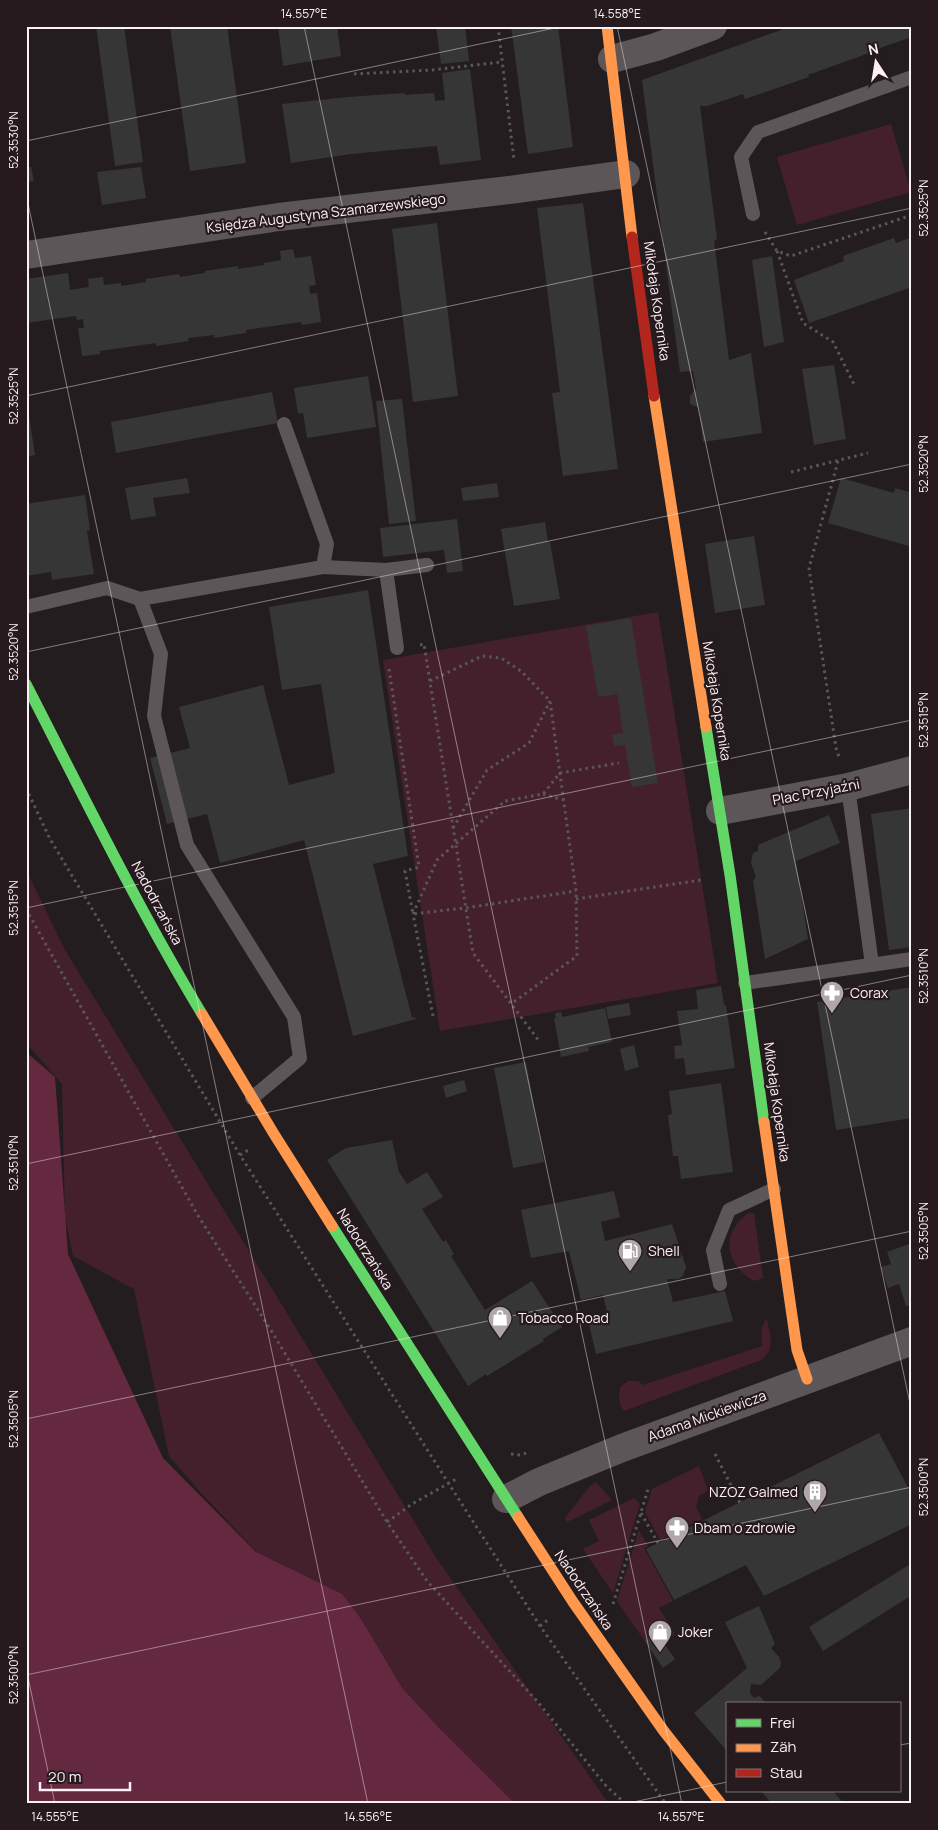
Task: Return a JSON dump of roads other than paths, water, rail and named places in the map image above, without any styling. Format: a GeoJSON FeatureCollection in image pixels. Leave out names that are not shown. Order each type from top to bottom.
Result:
{"type":"FeatureCollection","features":[{"type":"Feature","properties":{"kind":"street","name":"Mikołaja Kopernika"},"geometry":{"type":"LineString","coordinates":[[607,26],[637,277],[670,502],[730,876],[797,1350],[807,1379]]}},
{"type":"Feature","properties":{"kind":"street"},"geometry":{"type":"LineString","coordinates":[[612,59],[656,47],[713,26]]}},
{"type":"Feature","properties":{"kind":"street","name":"Księdza Augustyna Szamarzewskiego"},"geometry":{"type":"LineString","coordinates":[[26,255],[279,217],[626,174]]}},
{"type":"Feature","properties":{"kind":"street","name":"Nadodrzańska"},"geometry":{"type":"LineString","coordinates":[[26,684],[95,819],[178,974],[252,1098],[506,1500],[573,1602],[640,1699],[721,1804]]}},
{"type":"Feature","properties":{"kind":"street","name":"Plac Przyjaźni"},"geometry":{"type":"LineString","coordinates":[[720,811],[848,787],[912,770]]}},
{"type":"Feature","properties":{"kind":"street","name":"Adama Mickiewicza"},"geometry":{"type":"LineString","coordinates":[[506,1500],[539,1482],[592,1460],[912,1341]]}},
{"type":"Feature","properties":{"kind":"lane"},"geometry":{"type":"LineString","coordinates":[[753,214],[741,156],[758,132],[912,78]]}},
{"type":"Feature","properties":{"kind":"lane"},"geometry":{"type":"LineString","coordinates":[[284,424],[327,544],[322,567]]}},
{"type":"Feature","properties":{"kind":"lane"},"geometry":{"type":"LineString","coordinates":[[26,606],[108,588],[140,599],[322,567],[386,570],[427,566]]}},
{"type":"Feature","properties":{"kind":"lane"},"geometry":{"type":"LineString","coordinates":[[386,570],[397,648]]}},
{"type":"Feature","properties":{"kind":"lane"},"geometry":{"type":"LineString","coordinates":[[140,599],[161,654],[154,716],[187,845],[294,1017],[300,1058],[252,1098]]}},
{"type":"Feature","properties":{"kind":"lane"},"geometry":{"type":"LineString","coordinates":[[848,787],[872,965]]}},
{"type":"Feature","properties":{"kind":"lane"},"geometry":{"type":"LineString","coordinates":[[745,983],[912,959]]}},
{"type":"Feature","properties":{"kind":"lane"},"geometry":{"type":"LineString","coordinates":[[720,1284],[713,1250],[729,1210],[774,1189]]}},
{"type":"Feature","properties":{"kind":"place","name":"Corax"},"geometry":{"type":"Point","coordinates":[832,1014]}},
{"type":"Feature","properties":{"kind":"place","name":"Shell"},"geometry":{"type":"Point","coordinates":[630,1272]}},
{"type":"Feature","properties":{"kind":"place","name":"Tobacco Road"},"geometry":{"type":"Point","coordinates":[500,1339]}},
{"type":"Feature","properties":{"kind":"place","name":"NZOZ Galmed"},"geometry":{"type":"Point","coordinates":[815,1513]}},
{"type":"Feature","properties":{"kind":"place","name":"Dbam o zdrowie"},"geometry":{"type":"Point","coordinates":[677,1549]}},
{"type":"Feature","properties":{"kind":"place","name":"Joker"},"geometry":{"type":"Point","coordinates":[660,1653]}}]}
